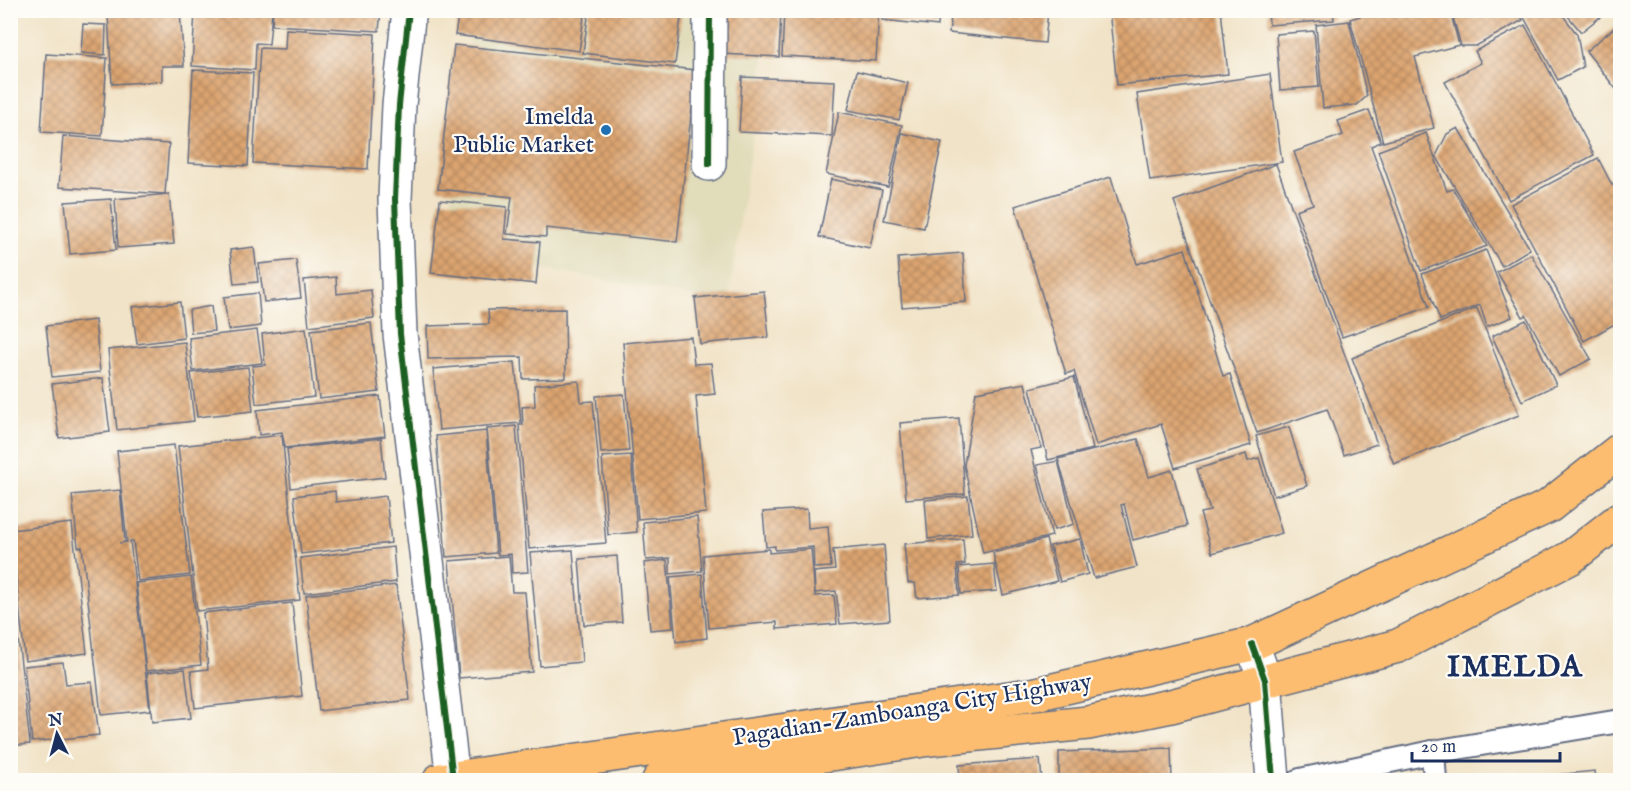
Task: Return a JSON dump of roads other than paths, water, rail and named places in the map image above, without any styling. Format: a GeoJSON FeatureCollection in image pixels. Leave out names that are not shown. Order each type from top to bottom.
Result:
{"type":"FeatureCollection","features":[{"type":"Feature","properties":{"kind":"highway","name":"Pagadian-Zamboanga City Highway"},"geometry":{"type":"LineString","coordinates":[[447,780],[1036,694],[1252,644],[1549,506],[1620,450]]}},
{"type":"Feature","properties":{"kind":"highway","name":"Pagadian-Zamboanga City Highway"},"geometry":{"type":"LineString","coordinates":[[680,779],[930,739],[1088,723],[1171,706],[1398,646],[1570,558],[1620,519]]}},
{"type":"Feature","properties":{"kind":"street"},"geometry":{"type":"LineString","coordinates":[[409,10],[399,105],[395,199],[400,334],[447,780]]}},
{"type":"Feature","properties":{"kind":"street"},"geometry":{"type":"LineString","coordinates":[[710,10],[710,164]]}},
{"type":"Feature","properties":{"kind":"street"},"geometry":{"type":"LineString","coordinates":[[1252,644],[1265,680],[1273,780]]}},
{"type":"Feature","properties":{"kind":"lane"},"geometry":{"type":"LineString","coordinates":[[1300,780],[1433,752],[1620,721]]}},
{"type":"Feature","properties":{"kind":"lane"},"geometry":{"type":"LineString","coordinates":[[1433,752],[1436,780]]}},
{"type":"Feature","properties":{"kind":"place","name":"Imelda Public Market"},"geometry":{"type":"Point","coordinates":[606,130]}},
{"type":"Feature","properties":{"kind":"district","name":"IMELDA"},"geometry":{"type":"Point","coordinates":[1515,666]}}]}
